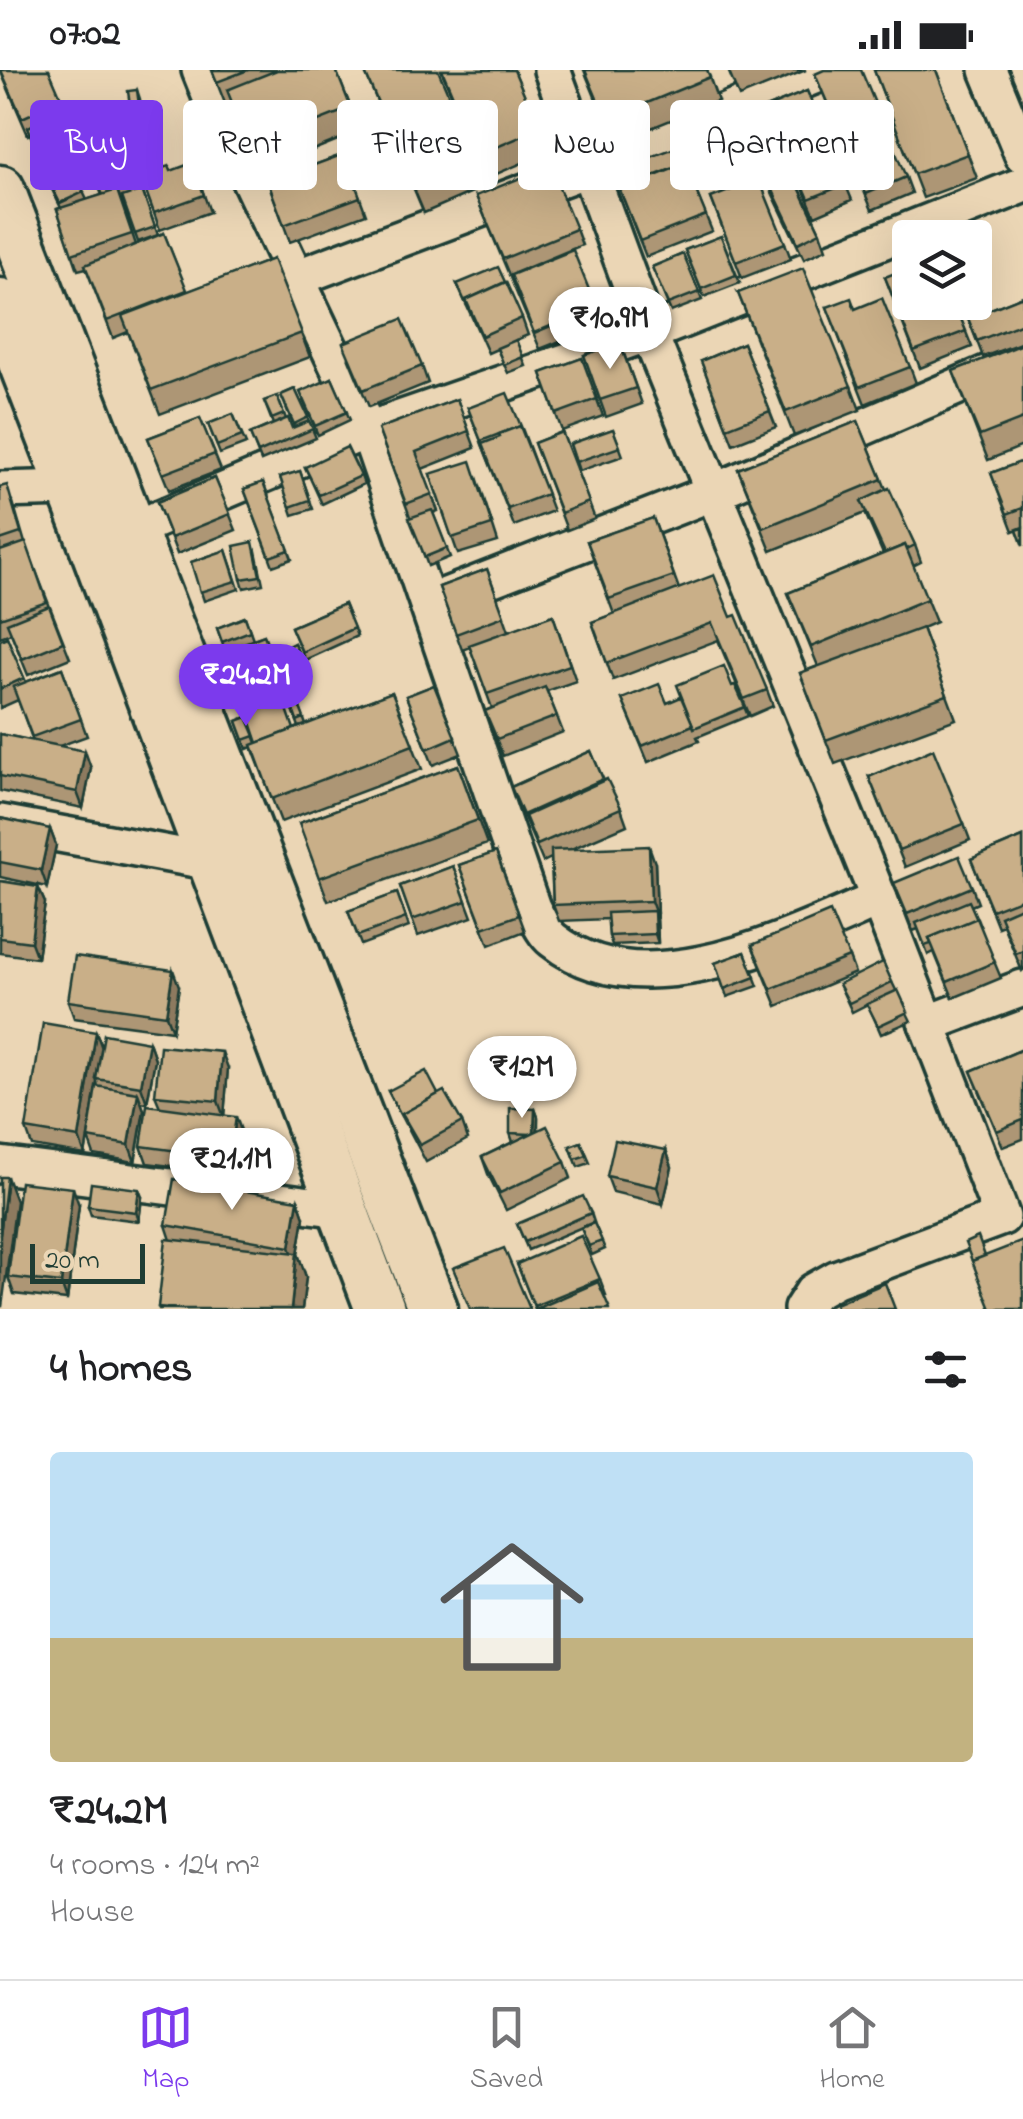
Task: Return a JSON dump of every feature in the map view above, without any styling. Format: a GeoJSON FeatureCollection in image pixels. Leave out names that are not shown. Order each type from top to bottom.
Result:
{"type":"FeatureCollection","features":[{"type":"Feature","properties":{"kind":"main road"},"geometry":{"type":"LineString","coordinates":[[0,190],[433,1309]]}},
{"type":"Feature","properties":{"kind":"main road"},"geometry":{"type":"LineString","coordinates":[[0,303],[380,1309]]}},
{"type":"Feature","properties":{"kind":"street"},"geometry":{"type":"LineString","coordinates":[[200,70],[368,430],[532,908],[550,938],[594,961],[624,969],[663,969],[748,954],[879,899]]}},
{"type":"Feature","properties":{"kind":"street"},"geometry":{"type":"LineString","coordinates":[[552,70],[563,100]]}},
{"type":"Feature","properties":{"kind":"street"},"geometry":{"type":"LineString","coordinates":[[650,143],[828,70]]}},
{"type":"Feature","properties":{"kind":"street"},"geometry":{"type":"LineString","coordinates":[[988,70],[1023,154]]}},
{"type":"Feature","properties":{"kind":"street"},"geometry":{"type":"LineString","coordinates":[[132,530],[368,430],[650,334],[1023,185]]}},
{"type":"Feature","properties":{"kind":"street"},"geometry":{"type":"LineString","coordinates":[[296,278],[530,190]]}},
{"type":"Feature","properties":{"kind":"street"},"geometry":{"type":"LineString","coordinates":[[596,190],[926,1024],[1013,1212],[836,1279],[813,1292],[802,1309]]}},
{"type":"Feature","properties":{"kind":"street"},"geometry":{"type":"LineString","coordinates":[[426,603],[714,492],[1023,358]]}},
{"type":"Feature","properties":{"kind":"street"},"geometry":{"type":"LineString","coordinates":[[0,490],[71,488]]}},
{"type":"Feature","properties":{"kind":"street"},"geometry":{"type":"LineString","coordinates":[[0,823],[212,862]]}},
{"type":"Feature","properties":{"kind":"street"},"geometry":{"type":"LineString","coordinates":[[926,1024],[1023,988]]}},
{"type":"Feature","properties":{"kind":"street"},"geometry":{"type":"LineString","coordinates":[[0,1165],[342,1209]]}},
{"type":"Feature","properties":{"kind":"building"},"geometry":{"type":"Polygon","coordinates":[[[1,70],[49,70],[62,100],[30,100],[30,114],[22,118],[1,70]]]}},
{"type":"Feature","properties":{"kind":"building"},"geometry":{"type":"Polygon","coordinates":[[[212,70],[248,70],[217,82],[212,70]]]}},
{"type":"Feature","properties":{"kind":"building"},"geometry":{"type":"Polygon","coordinates":[[[277,70],[336,70],[348,100],[337,100],[337,114],[317,121],[317,100],[231,100],[227,90],[277,70]]]}},
{"type":"Feature","properties":{"kind":"building"},"geometry":{"type":"Polygon","coordinates":[[[364,70],[438,70],[451,100],[377,100],[364,70]]]}},
{"type":"Feature","properties":{"kind":"building"},"geometry":{"type":"Polygon","coordinates":[[[442,70],[514,70],[527,100],[518,100],[518,138],[498,146],[498,100],[455,100],[442,70]]]}},
{"type":"Feature","properties":{"kind":"building"},"geometry":{"type":"Polygon","coordinates":[[[585,70],[707,70],[710,77],[650,102],[598,100],[585,70]]]}},
{"type":"Feature","properties":{"kind":"building"},"geometry":{"type":"Polygon","coordinates":[[[824,70],[861,70],[874,100],[826,100],[815,74],[824,70]]]}},
{"type":"Feature","properties":{"kind":"building"},"geometry":{"type":"Polygon","coordinates":[[[874,70],[936,70],[968,154],[914,174],[894,122],[894,100],[886,100],[874,70]]]}},
{"type":"Feature","properties":{"kind":"building"},"geometry":{"type":"Polygon","coordinates":[[[137,90],[138,100],[129,100],[128,91],[137,90]]]}},
{"type":"Feature","properties":{"kind":"building"},"geometry":{"type":"Polygon","coordinates":[[[807,91],[811,100],[785,100],[807,91]]]}},
{"type":"Feature","properties":{"kind":"building"},"geometry":{"type":"Polygon","coordinates":[[[894,148],[906,177],[894,182],[894,148]]]}},
{"type":"Feature","properties":{"kind":"building"},"geometry":{"type":"Polygon","coordinates":[[[670,150],[670,170],[650,177],[650,157],[670,150]]]}},
{"type":"Feature","properties":{"kind":"building"},"geometry":{"type":"Polygon","coordinates":[[[337,157],[337,190],[357,190],[360,197],[284,225],[271,190],[317,190],[317,164],[337,157]]]}},
{"type":"Feature","properties":{"kind":"building"},"geometry":{"type":"Polygon","coordinates":[[[169,166],[171,171],[183,166],[183,190],[202,190],[204,195],[154,213],[146,190],[163,190],[163,168],[169,166]]]}},
{"type":"Feature","properties":{"kind":"building"},"geometry":{"type":"Polygon","coordinates":[[[670,170],[670,190],[696,190],[706,215],[640,241],[620,190],[650,190],[650,178],[670,170]]]}},
{"type":"Feature","properties":{"kind":"building"},"geometry":{"type":"Polygon","coordinates":[[[518,179],[518,190],[560,190],[576,229],[503,259],[476,196],[518,179]]]}},
{"type":"Feature","properties":{"kind":"building"},"geometry":{"type":"Polygon","coordinates":[[[54,190],[83,190],[84,192],[60,203],[54,190]]]}},
{"type":"Feature","properties":{"kind":"building"},"geometry":{"type":"Polygon","coordinates":[[[117,190],[132,234],[72,254],[57,209],[117,190]]]}},
{"type":"Feature","properties":{"kind":"building"},"geometry":{"type":"Polygon","coordinates":[[[142,190],[155,227],[135,234],[122,197],[142,190]]]}},
{"type":"Feature","properties":{"kind":"building"},"geometry":{"type":"Polygon","coordinates":[[[731,190],[763,190],[785,243],[736,262],[711,198],[731,190]]]}},
{"type":"Feature","properties":{"kind":"building"},"geometry":{"type":"Polygon","coordinates":[[[773,190],[800,190],[820,232],[798,243],[773,190]]]}},
{"type":"Feature","properties":{"kind":"building"},"geometry":{"type":"Polygon","coordinates":[[[805,190],[831,190],[809,199],[805,190]]]}},
{"type":"Feature","properties":{"kind":"building"},"geometry":{"type":"Polygon","coordinates":[[[164,233],[187,290],[107,321],[85,265],[164,233]]]}},
{"type":"Feature","properties":{"kind":"building"},"geometry":{"type":"Polygon","coordinates":[[[721,236],[736,275],[701,289],[685,250],[721,236]]]}},
{"type":"Feature","properties":{"kind":"building"},"geometry":{"type":"Polygon","coordinates":[[[573,250],[596,307],[534,333],[511,275],[573,250]]]}},
{"type":"Feature","properties":{"kind":"building"},"geometry":{"type":"Polygon","coordinates":[[[683,254],[699,292],[668,304],[652,267],[683,254]]]}},
{"type":"Feature","properties":{"kind":"building"},"geometry":{"type":"Polygon","coordinates":[[[273,259],[302,333],[151,390],[122,316],[273,259]]]}},
{"type":"Feature","properties":{"kind":"building"},"geometry":{"type":"Polygon","coordinates":[[[498,267],[505,282],[466,300],[467,306],[457,284],[498,267]]]}},
{"type":"Feature","properties":{"kind":"building"},"geometry":{"type":"Polygon","coordinates":[[[803,268],[851,386],[786,412],[738,293],[803,268]]]}},
{"type":"Feature","properties":{"kind":"building"},"geometry":{"type":"Polygon","coordinates":[[[892,274],[892,295],[885,277],[892,274]]]}},
{"type":"Feature","properties":{"kind":"building"},"geometry":{"type":"Polygon","coordinates":[[[506,282],[522,318],[482,336],[466,300],[506,282]]]}},
{"type":"Feature","properties":{"kind":"building"},"geometry":{"type":"Polygon","coordinates":[[[1023,296],[1023,323],[977,341],[969,320],[992,320],[992,308],[1023,296]]]}},
{"type":"Feature","properties":{"kind":"building"},"geometry":{"type":"Polygon","coordinates":[[[851,298],[855,309],[882,298],[910,367],[859,387],[827,307],[851,298]]]}},
{"type":"Feature","properties":{"kind":"building"},"geometry":{"type":"Polygon","coordinates":[[[402,319],[422,366],[363,390],[343,343],[402,319]]]}},
{"type":"Feature","properties":{"kind":"building"},"geometry":{"type":"Polygon","coordinates":[[[902,320],[961,320],[966,331],[914,351],[902,320]]]}},
{"type":"Feature","properties":{"kind":"building"},"geometry":{"type":"Polygon","coordinates":[[[516,340],[523,357],[504,365],[497,348],[516,340]]]}},
{"type":"Feature","properties":{"kind":"building"},"geometry":{"type":"Polygon","coordinates":[[[620,343],[636,388],[600,400],[584,355],[620,343]]]}},
{"type":"Feature","properties":{"kind":"building"},"geometry":{"type":"Polygon","coordinates":[[[743,343],[770,411],[727,428],[701,361],[743,343]]]}},
{"type":"Feature","properties":{"kind":"building"},"geometry":{"type":"Polygon","coordinates":[[[1023,344],[1023,419],[980,436],[953,371],[1023,344]]]}},
{"type":"Feature","properties":{"kind":"building"},"geometry":{"type":"Polygon","coordinates":[[[582,358],[597,399],[556,414],[541,373],[582,358]]]}},
{"type":"Feature","properties":{"kind":"building"},"geometry":{"type":"Polygon","coordinates":[[[332,378],[347,412],[315,426],[300,392],[332,378]]]}},
{"type":"Feature","properties":{"kind":"building"},"geometry":{"type":"Polygon","coordinates":[[[295,389],[308,417],[294,424],[281,395],[295,389]]]}},
{"type":"Feature","properties":{"kind":"building"},"geometry":{"type":"Polygon","coordinates":[[[507,393],[523,431],[520,426],[481,441],[468,408],[507,393]]]}},
{"type":"Feature","properties":{"kind":"building"},"geometry":{"type":"Polygon","coordinates":[[[277,396],[284,414],[272,419],[264,401],[277,396]]]}},
{"type":"Feature","properties":{"kind":"building"},"geometry":{"type":"Polygon","coordinates":[[[457,399],[469,431],[416,452],[432,494],[406,504],[378,429],[457,399]]]}},
{"type":"Feature","properties":{"kind":"building"},"geometry":{"type":"Polygon","coordinates":[[[233,414],[242,436],[217,446],[208,424],[233,414]]]}},
{"type":"Feature","properties":{"kind":"building"},"geometry":{"type":"Polygon","coordinates":[[[200,418],[215,454],[163,474],[148,438],[200,418]]]}},
{"type":"Feature","properties":{"kind":"building"},"geometry":{"type":"Polygon","coordinates":[[[288,418],[292,428],[309,421],[313,429],[258,453],[250,434],[288,418]]]}},
{"type":"Feature","properties":{"kind":"building"},"geometry":{"type":"Polygon","coordinates":[[[858,421],[882,479],[763,528],[738,469],[858,421]]]}},
{"type":"Feature","properties":{"kind":"building"},"geometry":{"type":"Polygon","coordinates":[[[520,426],[547,494],[508,509],[482,444],[520,426]]]}},
{"type":"Feature","properties":{"kind":"building"},"geometry":{"type":"Polygon","coordinates":[[[613,429],[620,447],[576,462],[570,444],[613,429]]]}},
{"type":"Feature","properties":{"kind":"building"},"geometry":{"type":"Polygon","coordinates":[[[562,432],[589,502],[561,513],[534,443],[562,432]]]}},
{"type":"Feature","properties":{"kind":"building"},"geometry":{"type":"Polygon","coordinates":[[[347,447],[361,476],[319,495],[305,467],[347,447]]]}},
{"type":"Feature","properties":{"kind":"building"},"geometry":{"type":"Polygon","coordinates":[[[471,461],[492,525],[452,538],[430,474],[471,461]]]}},
{"type":"Feature","properties":{"kind":"building"},"geometry":{"type":"Polygon","coordinates":[[[1023,461],[1023,508],[1007,514],[991,473],[1023,461]]]}},
{"type":"Feature","properties":{"kind":"building"},"geometry":{"type":"Polygon","coordinates":[[[300,471],[310,500],[290,507],[280,477],[300,471]]]}},
{"type":"Feature","properties":{"kind":"building"},"geometry":{"type":"Polygon","coordinates":[[[215,478],[230,514],[171,538],[157,502],[215,478]]]}},
{"type":"Feature","properties":{"kind":"building"},"geometry":{"type":"Polygon","coordinates":[[[263,482],[289,550],[270,557],[244,489],[263,482]]]}},
{"type":"Feature","properties":{"kind":"building"},"geometry":{"type":"Polygon","coordinates":[[[7,485],[21,533],[0,540],[0,487],[7,485]]]}},
{"type":"Feature","properties":{"kind":"building"},"geometry":{"type":"Polygon","coordinates":[[[889,488],[915,545],[885,553],[861,501],[889,488]]]}},
{"type":"Feature","properties":{"kind":"building"},"geometry":{"type":"Polygon","coordinates":[[[432,510],[447,548],[425,557],[409,518],[432,510]]]}},
{"type":"Feature","properties":{"kind":"building"},"geometry":{"type":"Polygon","coordinates":[[[653,518],[674,576],[609,599],[587,541],[653,518]]]}},
{"type":"Feature","properties":{"kind":"building"},"geometry":{"type":"Polygon","coordinates":[[[26,542],[47,602],[0,618],[0,551],[26,542]]]}},
{"type":"Feature","properties":{"kind":"building"},"geometry":{"type":"Polygon","coordinates":[[[253,542],[260,576],[241,579],[234,546],[253,542]]]}},
{"type":"Feature","properties":{"kind":"building"},"geometry":{"type":"Polygon","coordinates":[[[905,545],[927,599],[811,647],[788,593],[905,545]]]}},
{"type":"Feature","properties":{"kind":"building"},"geometry":{"type":"Polygon","coordinates":[[[226,550],[236,581],[200,592],[191,562],[226,550]]]}},
{"type":"Feature","properties":{"kind":"building"},"geometry":{"type":"Polygon","coordinates":[[[487,569],[504,616],[456,634],[439,587],[487,569]]]}},
{"type":"Feature","properties":{"kind":"building"},"geometry":{"type":"Polygon","coordinates":[[[714,575],[731,617],[736,615],[767,690],[744,699],[712,623],[607,663],[592,622],[714,575]]]}},
{"type":"Feature","properties":{"kind":"building"},"geometry":{"type":"Polygon","coordinates":[[[344,604],[354,628],[302,652],[291,627],[344,604]]]}},
{"type":"Feature","properties":{"kind":"building"},"geometry":{"type":"Polygon","coordinates":[[[49,606],[63,642],[22,659],[7,623],[49,606]]]}},
{"type":"Feature","properties":{"kind":"building"},"geometry":{"type":"Polygon","coordinates":[[[553,615],[570,665],[487,694],[469,645],[553,615]]]}},
{"type":"Feature","properties":{"kind":"building"},"geometry":{"type":"Polygon","coordinates":[[[245,617],[250,631],[222,642],[217,628],[245,617]]]}},
{"type":"Feature","properties":{"kind":"building"},"geometry":{"type":"Polygon","coordinates":[[[922,628],[947,695],[826,740],[800,673],[922,628]]]}},
{"type":"Feature","properties":{"kind":"building"},"geometry":{"type":"Polygon","coordinates":[[[264,635],[273,657],[233,674],[224,651],[264,635]]]}},
{"type":"Feature","properties":{"kind":"building"},"geometry":{"type":"Polygon","coordinates":[[[7,637],[24,678],[0,689],[0,640],[7,637]]]}},
{"type":"Feature","properties":{"kind":"building"},"geometry":{"type":"Polygon","coordinates":[[[294,643],[300,657],[292,661],[286,647],[294,643]]]}},
{"type":"Feature","properties":{"kind":"building"},"geometry":{"type":"Polygon","coordinates":[[[724,666],[745,707],[694,728],[677,685],[724,666]]]}},
{"type":"Feature","properties":{"kind":"building"},"geometry":{"type":"Polygon","coordinates":[[[62,668],[81,719],[32,737],[13,687],[62,668]]]}},
{"type":"Feature","properties":{"kind":"building"},"geometry":{"type":"Polygon","coordinates":[[[659,684],[667,703],[681,697],[693,725],[642,746],[622,699],[659,684]]]}},
{"type":"Feature","properties":{"kind":"building"},"geometry":{"type":"Polygon","coordinates":[[[434,685],[455,737],[427,749],[406,696],[434,685]]]}},
{"type":"Feature","properties":{"kind":"building"},"geometry":{"type":"Polygon","coordinates":[[[545,687],[557,716],[497,739],[485,711],[545,687]]]}},
{"type":"Feature","properties":{"kind":"building"},"geometry":{"type":"Polygon","coordinates":[[[280,689],[294,729],[258,743],[244,702],[280,689]]]}},
{"type":"Feature","properties":{"kind":"building"},"geometry":{"type":"Polygon","coordinates":[[[392,692],[413,745],[272,799],[252,745],[392,692]]]}},
{"type":"Feature","properties":{"kind":"building"},"geometry":{"type":"Polygon","coordinates":[[[299,705],[304,718],[297,721],[292,707],[299,705]]]}},
{"type":"Feature","properties":{"kind":"building"},"geometry":{"type":"Polygon","coordinates":[[[247,717],[255,736],[244,740],[237,721],[247,717]]]}},
{"type":"Feature","properties":{"kind":"building"},"geometry":{"type":"Polygon","coordinates":[[[0,734],[85,751],[77,792],[0,776],[0,734]]]}},
{"type":"Feature","properties":{"kind":"building"},"geometry":{"type":"Polygon","coordinates":[[[933,749],[964,824],[899,850],[869,777],[933,749]]]}},
{"type":"Feature","properties":{"kind":"building"},"geometry":{"type":"Polygon","coordinates":[[[591,751],[603,779],[523,815],[511,787],[591,751]]]}},
{"type":"Feature","properties":{"kind":"building"},"geometry":{"type":"Polygon","coordinates":[[[458,765],[478,820],[319,878],[299,823],[458,765]]]}},
{"type":"Feature","properties":{"kind":"building"},"geometry":{"type":"Polygon","coordinates":[[[607,779],[621,808],[537,845],[525,816],[607,779]]]}},
{"type":"Feature","properties":{"kind":"building"},"geometry":{"type":"Polygon","coordinates":[[[0,818],[50,829],[41,870],[0,862],[0,818]]]}},
{"type":"Feature","properties":{"kind":"building"},"geometry":{"type":"Polygon","coordinates":[[[1023,837],[1023,898],[992,910],[971,859],[1023,837]]]}},
{"type":"Feature","properties":{"kind":"building"},"geometry":{"type":"Polygon","coordinates":[[[649,846],[651,901],[553,905],[551,850],[649,846]]]}},
{"type":"Feature","properties":{"kind":"building"},"geometry":{"type":"Polygon","coordinates":[[[496,852],[519,915],[483,928],[459,865],[496,852]]]}},
{"type":"Feature","properties":{"kind":"building"},"geometry":{"type":"Polygon","coordinates":[[[959,856],[972,887],[907,914],[894,883],[959,856]]]}},
{"type":"Feature","properties":{"kind":"building"},"geometry":{"type":"Polygon","coordinates":[[[453,866],[466,901],[412,920],[400,886],[453,866]]]}},
{"type":"Feature","properties":{"kind":"building"},"geometry":{"type":"Polygon","coordinates":[[[0,881],[38,887],[31,942],[0,938],[0,881]]]}},
{"type":"Feature","properties":{"kind":"building"},"geometry":{"type":"Polygon","coordinates":[[[397,893],[406,918],[358,936],[348,911],[397,893]]]}},
{"type":"Feature","properties":{"kind":"building"},"geometry":{"type":"Polygon","coordinates":[[[969,901],[977,919],[929,938],[931,944],[925,946],[916,923],[969,901]]]}},
{"type":"Feature","properties":{"kind":"building"},"geometry":{"type":"Polygon","coordinates":[[[1023,906],[1023,951],[1016,954],[1000,916],[1023,906]]]}},
{"type":"Feature","properties":{"kind":"building"},"geometry":{"type":"Polygon","coordinates":[[[654,911],[655,934],[609,936],[607,913],[654,911]]]}},
{"type":"Feature","properties":{"kind":"building"},"geometry":{"type":"Polygon","coordinates":[[[830,912],[849,957],[771,989],[752,945],[830,912]]]}},
{"type":"Feature","properties":{"kind":"building"},"geometry":{"type":"Polygon","coordinates":[[[977,918],[995,962],[947,982],[929,938],[977,918]]]}},
{"type":"Feature","properties":{"kind":"building"},"geometry":{"type":"Polygon","coordinates":[[[745,952],[755,977],[724,989],[715,963],[745,952]]]}},
{"type":"Feature","properties":{"kind":"building"},"geometry":{"type":"Polygon","coordinates":[[[75,956],[173,970],[166,1015],[68,1001],[75,956]]]}},
{"type":"Feature","properties":{"kind":"building"},"geometry":{"type":"Polygon","coordinates":[[[883,962],[892,982],[849,1003],[839,984],[883,962]]]}},
{"type":"Feature","properties":{"kind":"building"},"geometry":{"type":"Polygon","coordinates":[[[898,990],[908,1012],[878,1026],[867,1004],[898,990]]]}},
{"type":"Feature","properties":{"kind":"building"},"geometry":{"type":"Polygon","coordinates":[[[43,1023],[96,1032],[79,1138],[26,1129],[43,1023]]]}},
{"type":"Feature","properties":{"kind":"building"},"geometry":{"type":"Polygon","coordinates":[[[104,1034],[149,1042],[141,1086],[96,1079],[104,1034]]]}},
{"type":"Feature","properties":{"kind":"building"},"geometry":{"type":"Polygon","coordinates":[[[160,1046],[222,1052],[218,1101],[155,1095],[160,1046]]]}},
{"type":"Feature","properties":{"kind":"building"},"geometry":{"type":"Polygon","coordinates":[[[1023,1049],[1023,1120],[997,1131],[971,1071],[1023,1049]]]}},
{"type":"Feature","properties":{"kind":"building"},"geometry":{"type":"Polygon","coordinates":[[[426,1071],[438,1094],[401,1116],[388,1091],[426,1071]]]}},
{"type":"Feature","properties":{"kind":"building"},"geometry":{"type":"Polygon","coordinates":[[[96,1086],[138,1093],[129,1145],[88,1138],[96,1086]]]}},
{"type":"Feature","properties":{"kind":"building"},"geometry":{"type":"Polygon","coordinates":[[[444,1091],[462,1122],[420,1145],[402,1114],[444,1091]]]}},
{"type":"Feature","properties":{"kind":"building"},"geometry":{"type":"Polygon","coordinates":[[[147,1105],[236,1117],[230,1158],[141,1146],[147,1105]]]}},
{"type":"Feature","properties":{"kind":"building"},"geometry":{"type":"Polygon","coordinates":[[[510,1108],[535,1109],[534,1132],[510,1133],[510,1108]]]}},
{"type":"Feature","properties":{"kind":"building"},"geometry":{"type":"Polygon","coordinates":[[[547,1126],[565,1162],[500,1193],[482,1157],[547,1126]]]}},
{"type":"Feature","properties":{"kind":"building"},"geometry":{"type":"Polygon","coordinates":[[[615,1140],[666,1150],[657,1187],[607,1176],[615,1140]]]}},
{"type":"Feature","properties":{"kind":"building"},"geometry":{"type":"Polygon","coordinates":[[[581,1142],[587,1155],[575,1159],[570,1146],[581,1142]]]}},
{"type":"Feature","properties":{"kind":"building"},"geometry":{"type":"Polygon","coordinates":[[[0,1177],[7,1177],[0,1235],[0,1177]]]}},
{"type":"Feature","properties":{"kind":"building"},"geometry":{"type":"Polygon","coordinates":[[[174,1179],[298,1200],[290,1247],[166,1225],[174,1179]]]}},
{"type":"Feature","properties":{"kind":"building"},"geometry":{"type":"Polygon","coordinates":[[[20,1182],[73,1188],[61,1283],[8,1277],[20,1182]]]}},
{"type":"Feature","properties":{"kind":"building"},"geometry":{"type":"Polygon","coordinates":[[[91,1183],[139,1189],[136,1212],[88,1206],[91,1183]]]}},
{"type":"Feature","properties":{"kind":"building"},"geometry":{"type":"Polygon","coordinates":[[[583,1196],[591,1213],[525,1242],[517,1224],[583,1196]]]}},
{"type":"Feature","properties":{"kind":"building"},"geometry":{"type":"Polygon","coordinates":[[[594,1223],[602,1241],[589,1246],[581,1228],[594,1223]]]}},
{"type":"Feature","properties":{"kind":"building"},"geometry":{"type":"Polygon","coordinates":[[[581,1236],[600,1279],[534,1306],[517,1264],[581,1236]]]}},
{"type":"Feature","properties":{"kind":"building"},"geometry":{"type":"Polygon","coordinates":[[[978,1237],[985,1256],[972,1261],[965,1243],[978,1237]]]}},
{"type":"Feature","properties":{"kind":"building"},"geometry":{"type":"Polygon","coordinates":[[[166,1239],[297,1253],[291,1309],[158,1307],[166,1239]]]}},
{"type":"Feature","properties":{"kind":"building"},"geometry":{"type":"Polygon","coordinates":[[[1023,1241],[1023,1309],[991,1309],[972,1261],[1023,1241]]]}},
{"type":"Feature","properties":{"kind":"building"},"geometry":{"type":"Polygon","coordinates":[[[504,1248],[530,1309],[470,1309],[453,1268],[504,1248]]]}},
{"type":"Feature","properties":{"kind":"building"},"geometry":{"type":"Polygon","coordinates":[[[598,1282],[610,1309],[536,1309],[598,1282]]]}},
{"type":"Feature","properties":{"kind":"building"},"geometry":{"type":"Polygon","coordinates":[[[885,1283],[895,1309],[837,1309],[835,1304],[885,1283]]]}}]}
